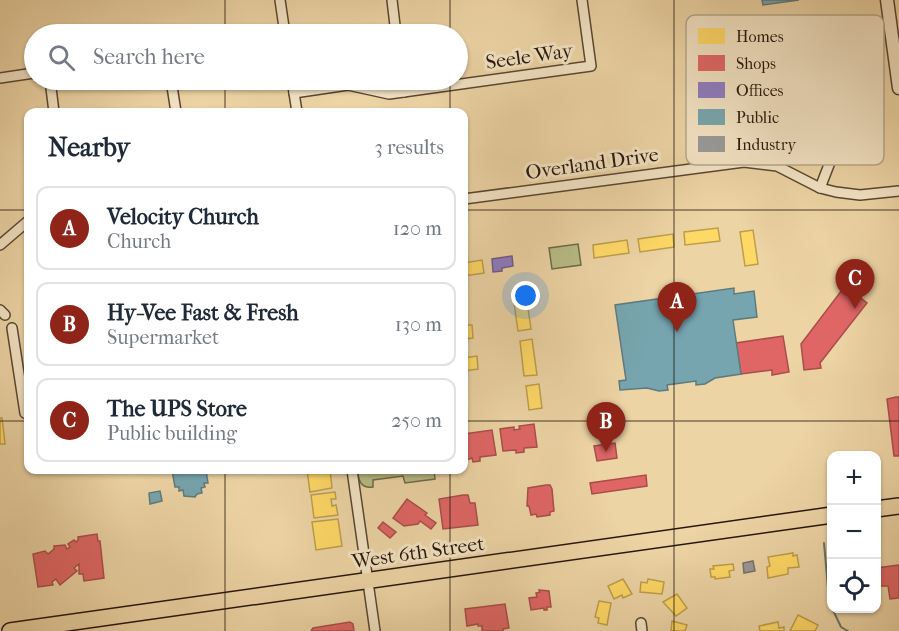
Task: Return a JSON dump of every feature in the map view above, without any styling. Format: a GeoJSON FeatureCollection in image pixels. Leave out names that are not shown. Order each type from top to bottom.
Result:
{"type":"FeatureCollection","features":[{"type":"Feature","properties":{"kind":"main road"},"geometry":{"type":"LineString","coordinates":[[881,508],[899,506]]}},
{"type":"Feature","properties":{"kind":"main road","name":"West 6th Street"},"geometry":{"type":"LineString","coordinates":[[10,631],[827,516]]}},
{"type":"Feature","properties":{"kind":"street"},"geometry":{"type":"LineString","coordinates":[[280,0],[284,24]]}},
{"type":"Feature","properties":{"kind":"street"},"geometry":{"type":"LineString","coordinates":[[392,0],[395,24]]}},
{"type":"Feature","properties":{"kind":"street","name":"Seele Way"},"geometry":{"type":"LineString","coordinates":[[468,83],[591,66],[582,0]]}},
{"type":"Feature","properties":{"kind":"street"},"geometry":{"type":"LineString","coordinates":[[887,0],[899,88]]}},
{"type":"Feature","properties":{"kind":"street"},"geometry":{"type":"LineString","coordinates":[[0,78],[24,74]]}},
{"type":"Feature","properties":{"kind":"street"},"geometry":{"type":"LineString","coordinates":[[51,90],[54,108]]}},
{"type":"Feature","properties":{"kind":"street"},"geometry":{"type":"LineString","coordinates":[[173,90],[175,108]]}},
{"type":"Feature","properties":{"kind":"street"},"geometry":{"type":"LineString","coordinates":[[294,90],[296,108]]}},
{"type":"Feature","properties":{"kind":"street","name":"Seele Way"},"geometry":{"type":"LineString","coordinates":[[294,93],[314,90]]}},
{"type":"Feature","properties":{"kind":"street","name":"Seele Way"},"geometry":{"type":"LineString","coordinates":[[370,90],[388,94],[418,90]]}},
{"type":"Feature","properties":{"kind":"street","name":"Overland Drive"},"geometry":{"type":"LineString","coordinates":[[468,198],[721,165]]}},
{"type":"Feature","properties":{"kind":"street","name":"Overland Drive"},"geometry":{"type":"LineString","coordinates":[[769,165],[777,166],[820,188],[836,192],[860,195],[899,190]]}},
{"type":"Feature","properties":{"kind":"street"},"geometry":{"type":"LineString","coordinates":[[820,188],[829,165]]}},
{"type":"Feature","properties":{"kind":"street"},"geometry":{"type":"LineString","coordinates":[[0,245],[24,224]]}},
{"type":"Feature","properties":{"kind":"street"},"geometry":{"type":"LineString","coordinates":[[12,328],[24,406]]}},
{"type":"Feature","properties":{"kind":"street"},"geometry":{"type":"LineString","coordinates":[[353,474],[375,631]]}},
{"type":"Feature","properties":{"kind":"green space"},"geometry":{"type":"Polygon","coordinates":[[[578,244],[581,265],[552,269],[549,248],[578,244]]]}},
{"type":"Feature","properties":{"kind":"green space"},"geometry":{"type":"Polygon","coordinates":[[[358,474],[434,474],[435,479],[405,483],[403,476],[373,480],[373,487],[365,487],[358,474]]]}},
{"type":"Feature","properties":{"kind":"building: Homes"},"geometry":{"type":"Polygon","coordinates":[[[718,228],[720,241],[685,245],[684,232],[718,228]]]}},
{"type":"Feature","properties":{"kind":"building: Homes"},"geometry":{"type":"Polygon","coordinates":[[[753,230],[758,264],[745,266],[740,232],[753,230]]]}},
{"type":"Feature","properties":{"kind":"building: Homes"},"geometry":{"type":"Polygon","coordinates":[[[673,234],[674,247],[640,252],[638,239],[673,234]]]}},
{"type":"Feature","properties":{"kind":"building: Homes"},"geometry":{"type":"Polygon","coordinates":[[[627,240],[629,253],[594,258],[593,245],[627,240]]]}},
{"type":"Feature","properties":{"kind":"building: Homes"},"geometry":{"type":"Polygon","coordinates":[[[482,260],[484,273],[468,275],[468,262],[482,260]]]}},
{"type":"Feature","properties":{"kind":"building: Homes"},"geometry":{"type":"Polygon","coordinates":[[[526,294],[531,329],[518,331],[513,296],[526,294]]]}},
{"type":"Feature","properties":{"kind":"building: Homes"},"geometry":{"type":"Polygon","coordinates":[[[468,325],[472,325],[473,338],[468,339],[468,325]]]}},
{"type":"Feature","properties":{"kind":"building: Homes"},"geometry":{"type":"Polygon","coordinates":[[[532,339],[537,375],[524,376],[520,341],[532,339]]]}},
{"type":"Feature","properties":{"kind":"building: Homes"},"geometry":{"type":"Polygon","coordinates":[[[477,356],[478,369],[468,370],[468,357],[477,356]]]}},
{"type":"Feature","properties":{"kind":"building: Homes"},"geometry":{"type":"Polygon","coordinates":[[[539,384],[542,408],[529,410],[526,386],[539,384]]]}},
{"type":"Feature","properties":{"kind":"building: Homes"},"geometry":{"type":"Polygon","coordinates":[[[0,418],[2,418],[5,444],[0,444],[0,418]]]}},
{"type":"Feature","properties":{"kind":"building: Homes"},"geometry":{"type":"Polygon","coordinates":[[[308,474],[330,474],[332,488],[310,492],[308,474]]]}},
{"type":"Feature","properties":{"kind":"building: Homes"},"geometry":{"type":"Polygon","coordinates":[[[335,492],[336,499],[331,499],[332,506],[336,505],[338,515],[314,518],[311,495],[335,492]]]}},
{"type":"Feature","properties":{"kind":"building: Homes"},"geometry":{"type":"Polygon","coordinates":[[[338,519],[342,546],[316,550],[312,522],[338,519]]]}},
{"type":"Feature","properties":{"kind":"building: Homes"},"geometry":{"type":"Polygon","coordinates":[[[793,553],[793,556],[797,555],[799,567],[788,568],[788,574],[768,578],[767,567],[770,566],[768,557],[793,553]]]}},
{"type":"Feature","properties":{"kind":"building: Homes"},"geometry":{"type":"Polygon","coordinates":[[[733,564],[734,570],[729,571],[730,577],[715,579],[711,577],[710,569],[714,569],[713,566],[733,564]]]}},
{"type":"Feature","properties":{"kind":"building: Homes"},"geometry":{"type":"Polygon","coordinates":[[[623,579],[632,594],[614,599],[608,586],[623,579]]]}},
{"type":"Feature","properties":{"kind":"building: Homes"},"geometry":{"type":"Polygon","coordinates":[[[648,579],[664,582],[662,594],[640,592],[641,582],[647,583],[648,579]]]}},
{"type":"Feature","properties":{"kind":"building: Homes"},"geometry":{"type":"Polygon","coordinates":[[[677,594],[687,608],[676,616],[663,602],[677,594]]]}},
{"type":"Feature","properties":{"kind":"building: Homes"},"geometry":{"type":"Polygon","coordinates":[[[599,601],[611,603],[607,625],[598,623],[599,618],[595,617],[599,601]]]}},
{"type":"Feature","properties":{"kind":"building: Homes"},"geometry":{"type":"Polygon","coordinates":[[[798,615],[818,625],[815,631],[790,631],[798,615]]]}},
{"type":"Feature","properties":{"kind":"building: Homes"},"geometry":{"type":"Polygon","coordinates":[[[672,621],[687,625],[685,631],[671,631],[672,621]]]}},
{"type":"Feature","properties":{"kind":"building: Homes"},"geometry":{"type":"Polygon","coordinates":[[[778,622],[779,628],[784,627],[784,631],[760,631],[759,626],[778,622]]]}},
{"type":"Feature","properties":{"kind":"building: Shops"},"geometry":{"type":"Polygon","coordinates":[[[845,286],[867,303],[820,363],[821,368],[804,370],[801,344],[845,286]]]}},
{"type":"Feature","properties":{"kind":"building: Shops"},"geometry":{"type":"Polygon","coordinates":[[[783,336],[789,372],[772,375],[772,370],[741,374],[736,343],[783,336]]]}},
{"type":"Feature","properties":{"kind":"building: Shops"},"geometry":{"type":"Polygon","coordinates":[[[899,397],[899,456],[894,456],[887,399],[899,397]]]}},
{"type":"Feature","properties":{"kind":"building: Shops"},"geometry":{"type":"Polygon","coordinates":[[[534,424],[537,447],[524,448],[524,452],[516,453],[516,450],[503,451],[500,429],[514,427],[514,430],[520,429],[519,426],[534,424]]]}},
{"type":"Feature","properties":{"kind":"building: Shops"},"geometry":{"type":"Polygon","coordinates":[[[492,430],[496,455],[480,457],[480,461],[473,462],[472,458],[468,460],[468,433],[492,430]]]}},
{"type":"Feature","properties":{"kind":"building: Shops"},"geometry":{"type":"Polygon","coordinates":[[[615,443],[617,458],[597,461],[594,446],[615,443]]]}},
{"type":"Feature","properties":{"kind":"building: Shops"},"geometry":{"type":"Polygon","coordinates":[[[646,475],[647,486],[592,494],[590,483],[646,475]]]}},
{"type":"Feature","properties":{"kind":"building: Shops"},"geometry":{"type":"Polygon","coordinates":[[[550,485],[552,489],[554,511],[550,512],[550,515],[537,517],[536,514],[531,515],[529,506],[527,506],[528,488],[550,485]]]}},
{"type":"Feature","properties":{"kind":"building: Shops"},"geometry":{"type":"Polygon","coordinates":[[[468,495],[470,503],[475,503],[478,525],[443,529],[439,499],[468,495]]]}},
{"type":"Feature","properties":{"kind":"building: Shops"},"geometry":{"type":"Polygon","coordinates":[[[407,499],[427,513],[425,515],[436,523],[431,529],[420,521],[418,524],[404,526],[393,518],[407,499]]]}},
{"type":"Feature","properties":{"kind":"building: Shops"},"geometry":{"type":"Polygon","coordinates":[[[383,522],[396,532],[390,538],[378,528],[383,522]]]}},
{"type":"Feature","properties":{"kind":"building: Shops"},"geometry":{"type":"Polygon","coordinates":[[[97,534],[98,541],[100,541],[104,578],[84,581],[83,574],[79,574],[79,564],[74,568],[77,571],[60,585],[56,579],[52,582],[53,585],[38,587],[33,554],[45,551],[48,554],[54,546],[65,545],[67,549],[70,547],[68,544],[74,540],[76,542],[78,537],[97,534]]]}},
{"type":"Feature","properties":{"kind":"building: Shops"},"geometry":{"type":"Polygon","coordinates":[[[899,565],[899,598],[890,599],[888,586],[881,586],[881,567],[899,565]]]}},
{"type":"Feature","properties":{"kind":"building: Shops"},"geometry":{"type":"Polygon","coordinates":[[[539,590],[549,591],[551,607],[547,607],[547,610],[544,608],[531,610],[529,598],[537,597],[536,593],[540,592],[539,590]]]}},
{"type":"Feature","properties":{"kind":"building: Shops"},"geometry":{"type":"Polygon","coordinates":[[[505,604],[509,628],[503,631],[482,631],[482,626],[478,624],[467,626],[465,609],[505,604]]]}},
{"type":"Feature","properties":{"kind":"building: Shops"},"geometry":{"type":"Polygon","coordinates":[[[350,622],[353,624],[354,631],[311,631],[313,628],[350,622]]]}},
{"type":"Feature","properties":{"kind":"building: Offices"},"geometry":{"type":"Polygon","coordinates":[[[512,256],[513,266],[493,272],[492,259],[512,256]]]}},
{"type":"Feature","properties":{"kind":"building: Public"},"geometry":{"type":"Polygon","coordinates":[[[762,0],[799,0],[763,5],[762,0]]]}},
{"type":"Feature","properties":{"kind":"building: Public"},"geometry":{"type":"Polygon","coordinates":[[[734,288],[734,294],[754,291],[757,317],[733,320],[741,374],[715,378],[705,384],[696,385],[696,381],[667,385],[668,390],[659,391],[647,388],[620,390],[619,381],[626,380],[615,305],[734,288]]]}},
{"type":"Feature","properties":{"kind":"building: Public"},"geometry":{"type":"Polygon","coordinates":[[[173,474],[207,474],[208,483],[204,483],[205,487],[201,488],[202,493],[195,497],[184,496],[183,490],[179,491],[179,487],[175,487],[173,474]]]}},
{"type":"Feature","properties":{"kind":"building: Public"},"geometry":{"type":"Polygon","coordinates":[[[160,491],[162,501],[150,504],[149,493],[160,491]]]}},
{"type":"Feature","properties":{"kind":"building: Industry"},"geometry":{"type":"Polygon","coordinates":[[[753,561],[755,571],[744,573],[743,563],[753,561]]]}},
{"type":"Feature","properties":{"kind":"waterway"},"geometry":{"type":"LineString","coordinates":[[824,543],[827,577]]}},
{"type":"Feature","properties":{"kind":"waterway"},"geometry":{"type":"LineString","coordinates":[[834,613],[841,627],[848,631]]}},
{"type":"Feature","properties":{"kind":"place","name":"The UPS Store"},"geometry":{"type":"Point","coordinates":[855,309]}},
{"type":"Feature","properties":{"kind":"place","name":"Velocity Church"},"geometry":{"type":"Point","coordinates":[677,332]}},
{"type":"Feature","properties":{"kind":"place","name":"Hy-Vee Fast & Fresh"},"geometry":{"type":"Point","coordinates":[606,452]}}]}
